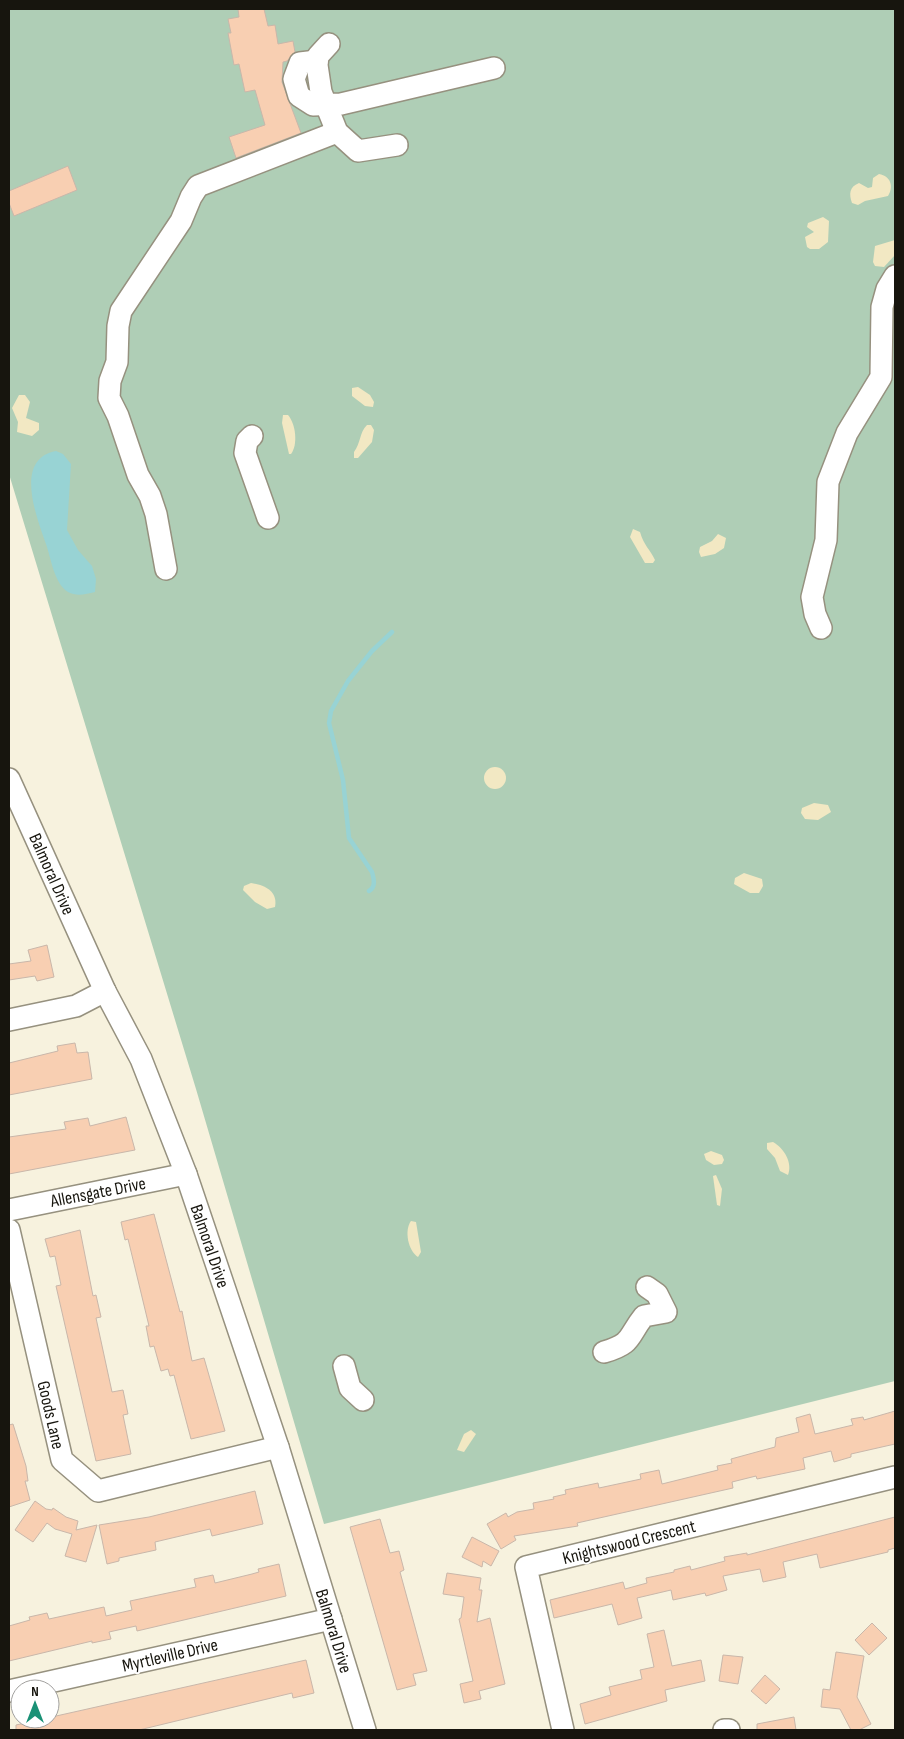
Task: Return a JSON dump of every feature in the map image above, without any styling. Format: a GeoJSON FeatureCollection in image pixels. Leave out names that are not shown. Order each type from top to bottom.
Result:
{"type":"FeatureCollection","features":[{"type":"Feature","properties":{"kind":"street"},"geometry":{"type":"LineString","coordinates":[[323,52],[321,92],[337,132],[358,151],[397,146]]}},
{"type":"Feature","properties":{"kind":"street"},"geometry":{"type":"LineString","coordinates":[[326,104],[349,103],[494,68]]}},
{"type":"Feature","properties":{"kind":"street"},"geometry":{"type":"LineString","coordinates":[[166,569],[153,505],[138,475],[118,416],[109,398],[110,381],[117,362],[118,326],[122,311],[181,221],[198,186],[337,132]]}},
{"type":"Feature","properties":{"kind":"street"},"geometry":{"type":"LineString","coordinates":[[821,628],[815,614],[812,597],[826,540],[828,482],[847,432],[881,376],[882,306],[887,290],[895,276]]}},
{"type":"Feature","properties":{"kind":"street"},"geometry":{"type":"LineString","coordinates":[[252,436],[247,441],[245,453],[268,518]]}},
{"type":"Feature","properties":{"kind":"street","name":"Balmoral Drive"},"geometry":{"type":"LineString","coordinates":[[9,779],[105,991],[140,1059],[186,1174],[278,1447],[365,1730]]}},
{"type":"Feature","properties":{"kind":"street"},"geometry":{"type":"LineString","coordinates":[[9,1020],[76,1006],[105,991]]}},
{"type":"Feature","properties":{"kind":"street","name":"Allensgate Drive"},"geometry":{"type":"LineString","coordinates":[[9,1210],[186,1174]]}},
{"type":"Feature","properties":{"kind":"street","name":"Goods Lane"},"geometry":{"type":"LineString","coordinates":[[9,1230],[62,1460],[98,1491],[278,1447]]}},
{"type":"Feature","properties":{"kind":"street"},"geometry":{"type":"LineString","coordinates":[[604,1352],[618,1348],[628,1342],[644,1316],[666,1312],[657,1294],[647,1287]]}},
{"type":"Feature","properties":{"kind":"street"},"geometry":{"type":"LineString","coordinates":[[344,1366],[350,1388],[363,1400]]}},
{"type":"Feature","properties":{"kind":"street","name":"Knightswood Crescent"},"geometry":{"type":"LineString","coordinates":[[563,1730],[526,1567],[895,1476]]}},
{"type":"Feature","properties":{"kind":"street","name":"Myrtleville Drive"},"geometry":{"type":"LineString","coordinates":[[9,1691],[331,1619]]}},
{"type":"Feature","properties":{"kind":"street"},"geometry":{"type":"LineString","coordinates":[[724,1730],[729,1730]]}},
{"type":"Feature","properties":{"kind":"green space"},"geometry":{"type":"Polygon","coordinates":[[[9,9],[895,9],[895,1381],[324,1524],[196,1089],[9,474],[9,9]]]}},
{"type":"Feature","properties":{"kind":"sand"},"geometry":{"type":"Polygon","coordinates":[[[879,174],[889,179],[891,189],[888,196],[865,201],[858,205],[852,203],[850,194],[853,187],[859,183],[868,188],[872,187],[873,178],[879,174]]]}},
{"type":"Feature","properties":{"kind":"sand"},"geometry":{"type":"Polygon","coordinates":[[[823,217],[829,221],[828,242],[819,249],[810,249],[807,247],[805,237],[814,232],[807,227],[808,223],[823,217]]]}},
{"type":"Feature","properties":{"kind":"sand"},"geometry":{"type":"Polygon","coordinates":[[[895,240],[895,255],[884,267],[875,266],[873,262],[875,246],[895,240]]]}},
{"type":"Feature","properties":{"kind":"sand"},"geometry":{"type":"Polygon","coordinates":[[[358,387],[370,395],[374,402],[373,407],[365,406],[352,396],[352,388],[358,387]]]}},
{"type":"Feature","properties":{"kind":"sand"},"geometry":{"type":"Polygon","coordinates":[[[19,395],[25,395],[30,402],[26,418],[39,423],[39,430],[32,436],[17,432],[18,422],[12,408],[19,395]]]}},
{"type":"Feature","properties":{"kind":"sand"},"geometry":{"type":"Polygon","coordinates":[[[283,415],[288,415],[293,424],[295,445],[291,454],[289,454],[282,423],[283,415]]]}},
{"type":"Feature","properties":{"kind":"sand"},"geometry":{"type":"Polygon","coordinates":[[[367,425],[371,425],[374,430],[372,442],[358,458],[354,458],[354,452],[367,425]]]}},
{"type":"Feature","properties":{"kind":"sand"},"geometry":{"type":"Polygon","coordinates":[[[633,529],[640,532],[643,541],[655,560],[653,563],[645,563],[630,537],[633,529]]]}},
{"type":"Feature","properties":{"kind":"sand"},"geometry":{"type":"Polygon","coordinates":[[[718,534],[726,538],[724,548],[715,554],[701,557],[700,547],[712,541],[718,534]]]}},
{"type":"Feature","properties":{"kind":"sand"},"geometry":{"type":"Polygon","coordinates":[[[495,767],[505,774],[506,778],[499,788],[495,789],[485,782],[484,778],[491,768],[495,767]]]}},
{"type":"Feature","properties":{"kind":"sand"},"geometry":{"type":"Polygon","coordinates":[[[814,803],[828,805],[831,812],[818,820],[805,819],[801,813],[802,808],[814,803]]]}},
{"type":"Feature","properties":{"kind":"sand"},"geometry":{"type":"Polygon","coordinates":[[[744,873],[762,879],[763,886],[759,893],[750,893],[734,884],[735,878],[744,873]]]}},
{"type":"Feature","properties":{"kind":"sand"},"geometry":{"type":"Polygon","coordinates":[[[251,883],[266,887],[272,893],[275,907],[267,909],[255,902],[243,890],[244,886],[251,883]]]}},
{"type":"Feature","properties":{"kind":"sand"},"geometry":{"type":"Polygon","coordinates":[[[773,1142],[781,1148],[786,1156],[789,1166],[788,1175],[780,1171],[775,1158],[767,1149],[767,1143],[773,1142]]]}},
{"type":"Feature","properties":{"kind":"sand"},"geometry":{"type":"Polygon","coordinates":[[[711,1151],[722,1155],[724,1160],[722,1164],[714,1165],[706,1160],[704,1154],[711,1151]]]}},
{"type":"Feature","properties":{"kind":"sand"},"geometry":{"type":"Polygon","coordinates":[[[716,1175],[722,1189],[720,1206],[717,1205],[713,1176],[716,1175]]]}},
{"type":"Feature","properties":{"kind":"sand"},"geometry":{"type":"Polygon","coordinates":[[[411,1221],[416,1222],[421,1252],[418,1257],[412,1250],[408,1240],[408,1230],[411,1221]]]}},
{"type":"Feature","properties":{"kind":"sand"},"geometry":{"type":"Polygon","coordinates":[[[471,1430],[476,1434],[464,1452],[457,1450],[464,1434],[471,1430]]]}},
{"type":"Feature","properties":{"kind":"water"},"geometry":{"type":"Polygon","coordinates":[[[56,451],[63,454],[71,464],[67,530],[78,550],[92,566],[96,579],[95,592],[82,595],[68,592],[59,583],[34,505],[32,477],[35,465],[43,456],[56,451]]]}},
{"type":"Feature","properties":{"kind":"building"},"geometry":{"type":"Polygon","coordinates":[[[238,9],[264,9],[268,26],[275,25],[278,44],[293,41],[295,52],[287,61],[283,62],[282,82],[301,133],[236,158],[229,137],[265,125],[255,90],[245,92],[239,64],[234,65],[228,33],[231,33],[228,19],[239,17],[238,9]]]}},
{"type":"Feature","properties":{"kind":"building"},"geometry":{"type":"Polygon","coordinates":[[[68,166],[77,190],[14,216],[9,203],[9,191],[68,166]]]}},
{"type":"Feature","properties":{"kind":"building"},"geometry":{"type":"Polygon","coordinates":[[[47,945],[54,977],[37,981],[35,976],[9,980],[9,964],[31,961],[28,950],[47,945]]]}},
{"type":"Feature","properties":{"kind":"building"},"geometry":{"type":"Polygon","coordinates":[[[75,1043],[77,1053],[88,1052],[92,1079],[9,1095],[9,1063],[58,1051],[57,1046],[75,1043]]]}},
{"type":"Feature","properties":{"kind":"building"},"geometry":{"type":"Polygon","coordinates":[[[126,1117],[135,1150],[9,1174],[9,1137],[66,1129],[64,1122],[88,1118],[90,1126],[126,1117]]]}},
{"type":"Feature","properties":{"kind":"building"},"geometry":{"type":"Polygon","coordinates":[[[154,1214],[180,1312],[182,1311],[192,1361],[204,1358],[225,1431],[191,1439],[174,1375],[170,1376],[168,1369],[161,1371],[154,1346],[150,1347],[146,1326],[149,1326],[128,1239],[125,1240],[121,1222],[154,1214]]]}},
{"type":"Feature","properties":{"kind":"building"},"geometry":{"type":"Polygon","coordinates":[[[80,1230],[93,1296],[96,1295],[101,1317],[96,1318],[112,1392],[123,1390],[128,1414],[123,1415],[131,1454],[96,1461],[56,1286],[61,1285],[55,1256],[50,1257],[45,1239],[80,1230]]]}},
{"type":"Feature","properties":{"kind":"building"},"geometry":{"type":"Polygon","coordinates":[[[895,1411],[895,1444],[851,1454],[851,1457],[834,1462],[831,1451],[803,1458],[805,1469],[757,1479],[756,1476],[732,1482],[733,1488],[577,1523],[578,1526],[514,1536],[516,1540],[501,1549],[487,1524],[506,1513],[508,1517],[517,1512],[534,1509],[533,1503],[554,1499],[553,1497],[566,1494],[565,1490],[598,1483],[599,1488],[641,1479],[640,1474],[659,1470],[662,1484],[718,1470],[717,1466],[732,1463],[731,1459],[775,1447],[776,1438],[799,1432],[796,1418],[810,1414],[815,1434],[853,1425],[851,1419],[863,1417],[864,1420],[895,1411]]]}},
{"type":"Feature","properties":{"kind":"building"},"geometry":{"type":"Polygon","coordinates":[[[13,1424],[26,1466],[28,1481],[25,1481],[30,1500],[9,1507],[9,1425],[13,1424]]]}},
{"type":"Feature","properties":{"kind":"building"},"geometry":{"type":"Polygon","coordinates":[[[255,1491],[263,1524],[212,1536],[210,1529],[155,1542],[156,1550],[119,1558],[119,1561],[107,1564],[99,1525],[149,1517],[255,1491]]]}},
{"type":"Feature","properties":{"kind":"building"},"geometry":{"type":"Polygon","coordinates":[[[35,1501],[46,1509],[52,1510],[53,1508],[66,1517],[78,1521],[76,1530],[97,1525],[86,1562],[65,1556],[72,1534],[55,1529],[47,1523],[33,1542],[15,1530],[35,1501]]]}},
{"type":"Feature","properties":{"kind":"building"},"geometry":{"type":"Polygon","coordinates":[[[895,1517],[895,1548],[888,1550],[888,1552],[820,1568],[817,1554],[783,1562],[786,1577],[763,1582],[760,1569],[723,1576],[727,1590],[706,1596],[705,1593],[673,1600],[671,1590],[637,1598],[642,1618],[618,1625],[612,1604],[554,1618],[550,1600],[623,1582],[625,1589],[647,1583],[646,1578],[674,1572],[674,1570],[690,1566],[691,1570],[725,1561],[724,1557],[747,1553],[747,1555],[895,1517]]]}},
{"type":"Feature","properties":{"kind":"building"},"geometry":{"type":"Polygon","coordinates":[[[380,1519],[390,1553],[399,1551],[404,1570],[400,1572],[427,1671],[413,1674],[416,1685],[397,1690],[350,1527],[380,1519]]]}},
{"type":"Feature","properties":{"kind":"building"},"geometry":{"type":"Polygon","coordinates":[[[472,1537],[499,1551],[491,1566],[483,1561],[482,1567],[462,1557],[472,1537]]]}},
{"type":"Feature","properties":{"kind":"building"},"geometry":{"type":"Polygon","coordinates":[[[279,1564],[286,1596],[137,1631],[136,1626],[109,1632],[111,1639],[92,1643],[92,1641],[9,1661],[9,1626],[30,1620],[29,1617],[47,1613],[49,1619],[104,1607],[106,1616],[132,1610],[130,1601],[196,1587],[194,1579],[213,1575],[215,1583],[259,1572],[258,1569],[279,1564]]]}},
{"type":"Feature","properties":{"kind":"building"},"geometry":{"type":"Polygon","coordinates":[[[447,1573],[481,1578],[479,1590],[482,1590],[477,1622],[490,1618],[505,1684],[479,1691],[481,1699],[464,1703],[460,1684],[473,1681],[459,1619],[461,1618],[464,1597],[443,1594],[447,1573]]]}},
{"type":"Feature","properties":{"kind":"building"},"geometry":{"type":"Polygon","coordinates":[[[872,1623],[887,1638],[869,1655],[855,1640],[872,1623]]]}},
{"type":"Feature","properties":{"kind":"building"},"geometry":{"type":"Polygon","coordinates":[[[664,1630],[672,1666],[701,1660],[705,1681],[665,1690],[667,1701],[585,1724],[580,1704],[611,1695],[609,1687],[642,1679],[640,1670],[654,1667],[647,1634],[664,1630]]]}},
{"type":"Feature","properties":{"kind":"building"},"geometry":{"type":"Polygon","coordinates":[[[836,1652],[864,1656],[857,1697],[871,1724],[859,1730],[851,1730],[840,1709],[821,1707],[823,1689],[830,1690],[836,1652]]]}},
{"type":"Feature","properties":{"kind":"building"},"geometry":{"type":"Polygon","coordinates":[[[723,1655],[743,1657],[738,1684],[719,1681],[723,1655]]]}},
{"type":"Feature","properties":{"kind":"building"},"geometry":{"type":"Polygon","coordinates":[[[306,1660],[314,1693],[293,1698],[292,1693],[139,1730],[16,1730],[60,1729],[60,1715],[306,1660]]]}},
{"type":"Feature","properties":{"kind":"building"},"geometry":{"type":"Polygon","coordinates":[[[765,1675],[780,1689],[766,1704],[751,1691],[765,1675]]]}},
{"type":"Feature","properties":{"kind":"building"},"geometry":{"type":"Polygon","coordinates":[[[794,1717],[796,1730],[757,1730],[757,1724],[794,1717]]]}},
{"type":"Feature","properties":{"kind":"waterway"},"geometry":{"type":"LineString","coordinates":[[369,891],[374,885],[373,875],[349,838],[343,780],[329,723],[331,711],[348,681],[372,651],[392,632]]}}]}
